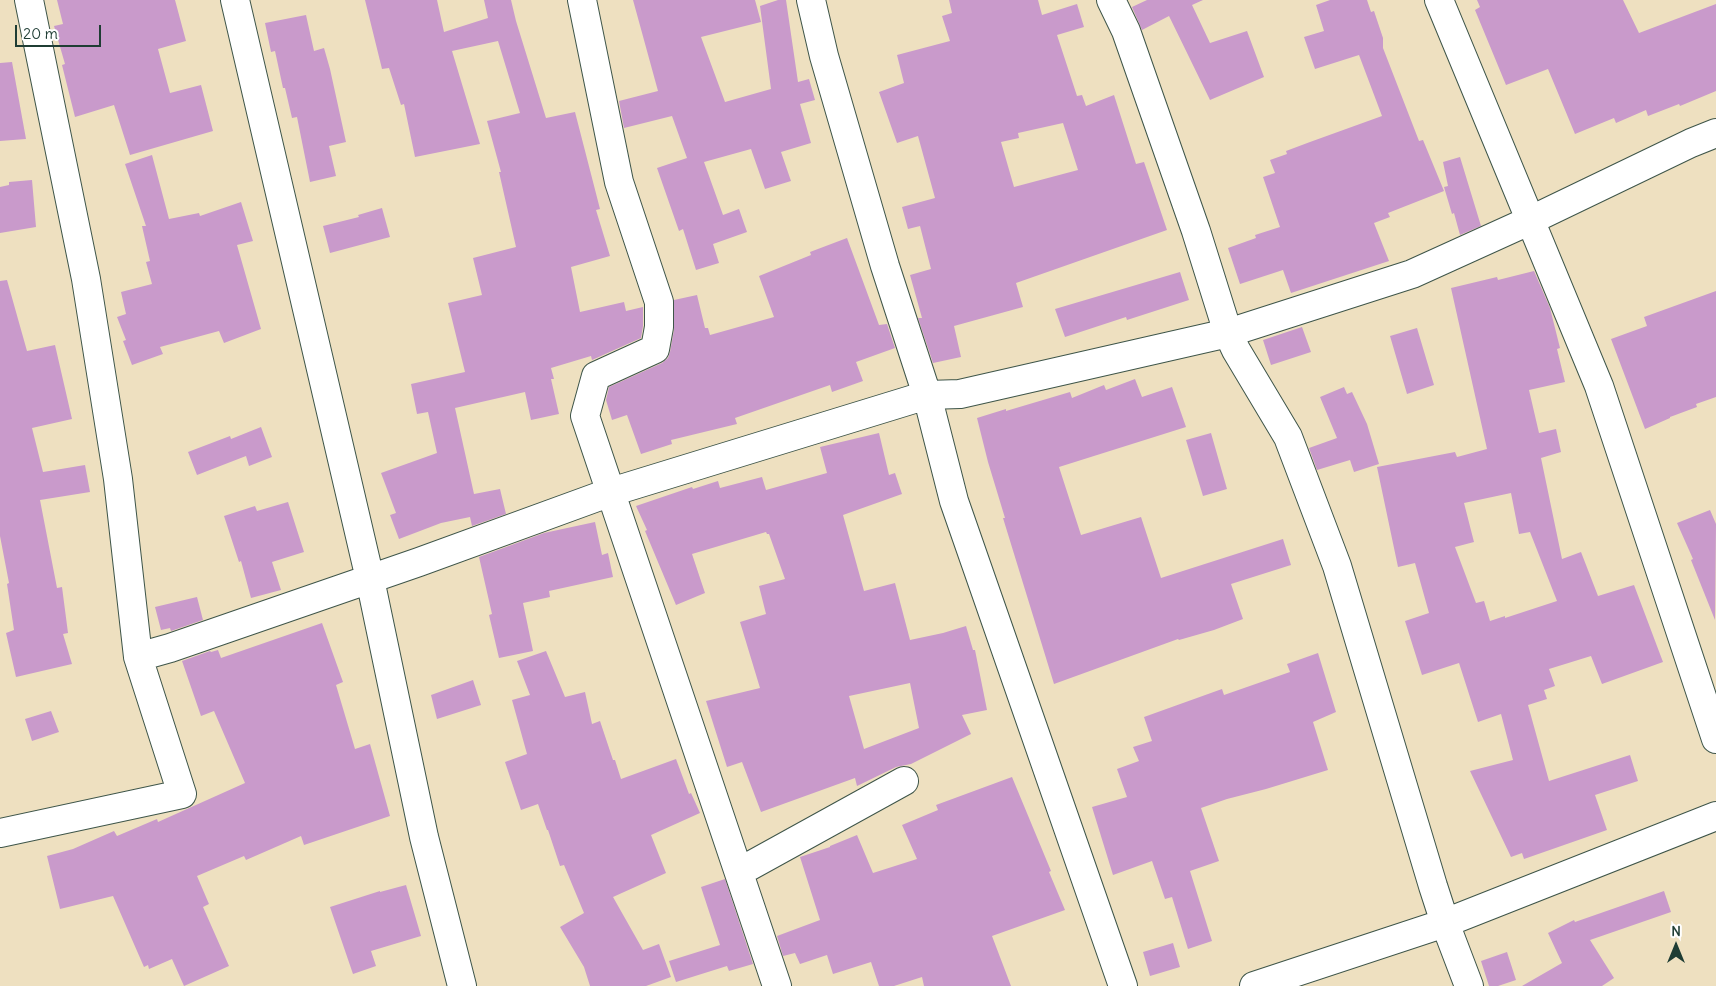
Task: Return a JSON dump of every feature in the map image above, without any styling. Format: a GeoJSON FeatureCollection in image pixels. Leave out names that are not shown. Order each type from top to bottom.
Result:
{"type":"FeatureCollection","features":[{"type":"Feature","properties":{"kind":"street"},"geometry":{"type":"LineString","coordinates":[[0,833],[182,794],[138,657],[118,480],[86,280],[29,0]]}},
{"type":"Feature","properties":{"kind":"street"},"geometry":{"type":"LineString","coordinates":[[235,0],[370,579],[424,837],[462,986]]}},
{"type":"Feature","properties":{"kind":"street"},"geometry":{"type":"LineString","coordinates":[[582,0],[618,182],[659,302],[659,327],[655,349],[596,376],[585,416],[777,986]]}},
{"type":"Feature","properties":{"kind":"street"},"geometry":{"type":"LineString","coordinates":[[811,0],[824,56],[885,266],[927,394],[954,501],[1123,986]]}},
{"type":"Feature","properties":{"kind":"street"},"geometry":{"type":"LineString","coordinates":[[1111,0],[1126,31],[1196,231],[1228,333],[1236,350],[1288,436],[1337,566],[1445,923],[1469,986]]}},
{"type":"Feature","properties":{"kind":"street"},"geometry":{"type":"LineString","coordinates":[[1439,0],[1599,386],[1716,739]]}},
{"type":"Feature","properties":{"kind":"street"},"geometry":{"type":"LineString","coordinates":[[138,657],[170,648],[370,579],[611,492],[927,394],[960,394],[1228,333],[1412,274],[1716,133]]}},
{"type":"Feature","properties":{"kind":"street"},"geometry":{"type":"LineString","coordinates":[[739,872],[904,781]]}},
{"type":"Feature","properties":{"kind":"street"},"geometry":{"type":"LineString","coordinates":[[1254,986],[1445,923],[1716,816]]}},
{"type":"Feature","properties":{"kind":"building"},"geometry":{"type":"Polygon","coordinates":[[[57,0],[175,0],[186,41],[158,49],[170,93],[201,85],[213,131],[130,155],[114,105],[75,117],[62,65],[65,64],[54,26],[63,24],[57,0]]]}},
{"type":"Feature","properties":{"kind":"building"},"geometry":{"type":"Polygon","coordinates":[[[365,0],[437,0],[444,32],[488,18],[484,0],[511,0],[546,118],[575,112],[600,209],[596,210],[610,256],[571,267],[580,312],[624,302],[626,311],[643,307],[641,338],[592,360],[591,356],[551,368],[554,379],[551,379],[559,414],[531,420],[525,392],[455,408],[474,494],[500,489],[506,514],[472,526],[470,517],[441,523],[399,539],[390,515],[396,513],[381,473],[437,453],[428,412],[417,414],[411,384],[465,372],[448,303],[482,295],[473,258],[516,247],[499,172],[501,172],[487,121],[520,113],[498,41],[452,51],[480,144],[415,157],[404,104],[401,105],[389,68],[382,69],[365,0]]]}},
{"type":"Feature","properties":{"kind":"building"},"geometry":{"type":"Polygon","coordinates":[[[633,0],[755,0],[761,22],[701,37],[725,102],[771,89],[760,6],[778,0],[786,0],[798,82],[809,79],[815,100],[800,104],[811,143],[781,152],[791,181],[765,189],[751,149],[704,162],[723,215],[739,209],[747,232],[713,244],[719,263],[696,270],[683,229],[679,231],[657,168],[687,158],[672,116],[624,128],[619,101],[658,91],[633,0]]]}},
{"type":"Feature","properties":{"kind":"building"},"geometry":{"type":"Polygon","coordinates":[[[949,0],[1038,0],[1042,15],[1077,4],[1084,27],[1057,35],[1077,96],[1082,95],[1086,106],[1114,95],[1136,164],[1144,162],[1167,230],[1016,283],[1023,307],[954,326],[961,357],[933,363],[918,318],[922,318],[910,275],[931,269],[920,226],[908,229],[902,207],[935,198],[918,136],[897,143],[879,92],[904,83],[897,55],[950,41],[942,16],[952,13],[949,0]],[[1063,123],[1018,133],[1019,138],[1001,142],[1014,187],[1078,170],[1063,123]]]}},
{"type":"Feature","properties":{"kind":"building"},"geometry":{"type":"Polygon","coordinates":[[[1147,0],[1203,0],[1192,5],[1210,43],[1247,31],[1264,77],[1210,100],[1169,16],[1142,30],[1132,7],[1147,0]]]}},
{"type":"Feature","properties":{"kind":"building"},"geometry":{"type":"Polygon","coordinates":[[[1330,0],[1367,0],[1371,12],[1374,11],[1383,38],[1383,48],[1419,141],[1423,140],[1444,191],[1388,213],[1390,217],[1374,223],[1389,261],[1291,293],[1283,270],[1240,284],[1228,248],[1256,238],[1255,235],[1280,227],[1263,177],[1275,173],[1270,160],[1287,154],[1286,151],[1382,116],[1359,55],[1315,69],[1304,37],[1324,31],[1316,5],[1330,0]]]}},
{"type":"Feature","properties":{"kind":"building"},"geometry":{"type":"Polygon","coordinates":[[[1477,0],[1623,0],[1639,33],[1716,4],[1716,91],[1680,106],[1679,104],[1648,116],[1646,110],[1616,123],[1614,118],[1575,134],[1548,69],[1506,85],[1475,10],[1480,7],[1477,0]]]}},
{"type":"Feature","properties":{"kind":"building"},"geometry":{"type":"Polygon","coordinates":[[[306,15],[314,51],[324,48],[346,142],[329,146],[336,176],[310,182],[297,117],[292,118],[275,51],[271,52],[265,23],[306,15]]]}},
{"type":"Feature","properties":{"kind":"building"},"geometry":{"type":"Polygon","coordinates":[[[12,62],[26,139],[0,141],[0,63],[12,62]]]}},
{"type":"Feature","properties":{"kind":"building"},"geometry":{"type":"Polygon","coordinates":[[[152,155],[169,219],[199,213],[200,216],[241,202],[253,241],[237,245],[261,329],[224,343],[219,331],[160,347],[163,354],[132,365],[123,341],[126,340],[117,317],[126,314],[121,292],[152,284],[146,262],[150,261],[142,226],[146,226],[125,164],[152,155]]]}},
{"type":"Feature","properties":{"kind":"building"},"geometry":{"type":"Polygon","coordinates":[[[1460,157],[1481,226],[1460,235],[1444,187],[1448,186],[1443,162],[1460,157]]]}},
{"type":"Feature","properties":{"kind":"building"},"geometry":{"type":"Polygon","coordinates":[[[32,180],[36,227],[0,233],[0,187],[9,185],[9,182],[32,180]]]}},
{"type":"Feature","properties":{"kind":"building"},"geometry":{"type":"Polygon","coordinates":[[[382,208],[390,237],[330,253],[323,226],[359,217],[358,215],[382,208]]]}},
{"type":"Feature","properties":{"kind":"building"},"geometry":{"type":"Polygon","coordinates":[[[847,238],[879,325],[887,324],[895,348],[856,362],[863,381],[832,392],[830,385],[735,418],[737,424],[671,440],[672,444],[641,454],[627,415],[612,420],[606,400],[609,387],[662,363],[668,358],[674,330],[674,300],[697,295],[705,328],[708,328],[710,335],[774,317],[759,276],[811,255],[810,252],[847,238]]]}},
{"type":"Feature","properties":{"kind":"building"},"geometry":{"type":"Polygon","coordinates":[[[1534,271],[1550,308],[1560,348],[1557,349],[1565,382],[1529,390],[1539,433],[1556,429],[1561,452],[1541,458],[1562,559],[1581,552],[1598,596],[1634,585],[1663,662],[1602,684],[1591,656],[1549,669],[1555,686],[1544,690],[1547,699],[1528,705],[1549,781],[1630,755],[1638,781],[1595,795],[1607,830],[1524,859],[1522,853],[1511,857],[1470,771],[1513,760],[1501,714],[1478,722],[1459,663],[1422,675],[1405,621],[1429,613],[1415,563],[1398,567],[1377,467],[1455,452],[1457,457],[1487,449],[1451,288],[1497,277],[1498,280],[1534,271]],[[1511,493],[1464,503],[1474,542],[1455,547],[1476,603],[1484,601],[1490,621],[1557,601],[1530,532],[1519,534],[1511,493]]]}},
{"type":"Feature","properties":{"kind":"building"},"geometry":{"type":"Polygon","coordinates":[[[1180,272],[1189,300],[1127,320],[1126,317],[1065,337],[1055,309],[1180,272]]]}},
{"type":"Feature","properties":{"kind":"building"},"geometry":{"type":"Polygon","coordinates":[[[7,280],[27,351],[55,345],[72,419],[32,428],[43,472],[85,465],[90,492],[40,500],[57,588],[62,587],[68,633],[63,634],[72,664],[16,677],[6,633],[14,630],[7,584],[9,583],[0,536],[0,281],[7,280]]]}},
{"type":"Feature","properties":{"kind":"building"},"geometry":{"type":"Polygon","coordinates":[[[1716,291],[1716,397],[1696,404],[1697,407],[1645,429],[1611,339],[1647,326],[1644,317],[1716,291]]]}},
{"type":"Feature","properties":{"kind":"building"},"geometry":{"type":"Polygon","coordinates":[[[1302,327],[1311,352],[1271,365],[1263,340],[1302,327]]]}},
{"type":"Feature","properties":{"kind":"building"},"geometry":{"type":"Polygon","coordinates":[[[1417,328],[1434,385],[1407,394],[1390,336],[1417,328]]]}},
{"type":"Feature","properties":{"kind":"building"},"geometry":{"type":"Polygon","coordinates":[[[1135,379],[1142,397],[1172,387],[1186,427],[1059,467],[1081,535],[1141,517],[1161,578],[1283,539],[1291,565],[1231,584],[1243,619],[1214,630],[1178,639],[1054,684],[1003,518],[1005,518],[977,418],[1070,392],[1072,398],[1104,385],[1106,390],[1135,379]]]}},
{"type":"Feature","properties":{"kind":"building"},"geometry":{"type":"Polygon","coordinates":[[[1344,387],[1347,394],[1352,392],[1367,424],[1379,464],[1354,472],[1350,460],[1317,470],[1309,448],[1337,438],[1320,397],[1344,387]]]}},
{"type":"Feature","properties":{"kind":"building"},"geometry":{"type":"Polygon","coordinates":[[[261,427],[272,457],[249,466],[246,456],[197,475],[188,452],[230,436],[231,439],[261,427]]]}},
{"type":"Feature","properties":{"kind":"building"},"geometry":{"type":"Polygon","coordinates":[[[879,433],[889,475],[895,473],[902,494],[843,515],[864,591],[895,583],[910,640],[966,626],[973,650],[975,650],[987,710],[962,715],[971,734],[911,764],[896,767],[857,786],[855,778],[761,812],[742,762],[727,767],[706,701],[760,688],[740,622],[766,614],[759,586],[785,579],[769,534],[766,532],[692,554],[705,593],[676,605],[636,506],[692,487],[693,489],[718,481],[720,488],[762,477],[766,490],[827,473],[820,447],[879,433]],[[910,683],[849,696],[864,749],[919,728],[910,683]]]}},
{"type":"Feature","properties":{"kind":"building"},"geometry":{"type":"Polygon","coordinates":[[[1211,433],[1227,489],[1203,496],[1186,440],[1211,433]]]}},
{"type":"Feature","properties":{"kind":"building"},"geometry":{"type":"Polygon","coordinates":[[[288,502],[304,552],[272,562],[281,590],[251,598],[241,561],[239,562],[224,516],[255,506],[257,511],[288,502]]]}},
{"type":"Feature","properties":{"kind":"building"},"geometry":{"type":"Polygon","coordinates":[[[1710,510],[1716,524],[1715,620],[1691,560],[1693,559],[1677,523],[1710,510]]]}},
{"type":"Feature","properties":{"kind":"building"},"geometry":{"type":"Polygon","coordinates":[[[595,522],[602,555],[608,553],[613,577],[549,591],[550,597],[523,603],[533,651],[499,658],[489,615],[492,614],[479,557],[544,533],[595,522]]]}},
{"type":"Feature","properties":{"kind":"building"},"geometry":{"type":"Polygon","coordinates":[[[197,597],[203,620],[171,631],[170,628],[161,630],[155,607],[197,597]]]}},
{"type":"Feature","properties":{"kind":"building"},"geometry":{"type":"Polygon","coordinates":[[[322,623],[343,682],[336,685],[355,749],[370,744],[390,816],[304,845],[301,836],[246,860],[244,856],[197,876],[209,904],[203,907],[229,966],[184,986],[172,959],[149,969],[148,965],[144,967],[113,896],[60,909],[47,856],[73,849],[114,831],[117,836],[157,819],[158,822],[245,783],[214,711],[201,716],[182,661],[218,650],[221,658],[322,623]]]}},
{"type":"Feature","properties":{"kind":"building"},"geometry":{"type":"Polygon","coordinates":[[[546,651],[565,697],[585,692],[592,724],[600,721],[621,779],[676,759],[689,794],[691,793],[700,813],[651,835],[666,873],[613,897],[643,950],[659,944],[671,977],[646,986],[590,986],[584,967],[560,927],[584,913],[564,865],[560,866],[538,804],[521,810],[505,762],[527,754],[512,700],[530,695],[517,661],[546,651]]]}},
{"type":"Feature","properties":{"kind":"building"},"geometry":{"type":"Polygon","coordinates":[[[1318,653],[1336,712],[1313,722],[1328,770],[1201,808],[1219,861],[1190,871],[1212,941],[1188,949],[1172,897],[1165,899],[1152,861],[1113,875],[1092,807],[1127,797],[1117,769],[1139,761],[1133,747],[1152,741],[1144,717],[1222,689],[1224,695],[1290,672],[1287,664],[1318,653]]]}},
{"type":"Feature","properties":{"kind":"building"},"geometry":{"type":"Polygon","coordinates":[[[473,680],[481,705],[437,719],[431,695],[473,680]]]}},
{"type":"Feature","properties":{"kind":"building"},"geometry":{"type":"Polygon","coordinates":[[[51,711],[59,732],[32,741],[25,719],[51,711]]]}},
{"type":"Feature","properties":{"kind":"building"},"geometry":{"type":"Polygon","coordinates":[[[1012,777],[1065,910],[992,936],[1011,986],[924,986],[922,977],[894,986],[879,986],[871,962],[833,974],[827,955],[800,964],[795,953],[783,956],[777,936],[820,920],[800,857],[857,835],[873,873],[917,859],[902,825],[938,810],[936,805],[1012,777]]]}},
{"type":"Feature","properties":{"kind":"building"},"geometry":{"type":"Polygon","coordinates":[[[725,879],[753,964],[729,971],[727,966],[676,982],[669,961],[720,945],[701,887],[725,879]]]}},
{"type":"Feature","properties":{"kind":"building"},"geometry":{"type":"Polygon","coordinates":[[[406,885],[421,936],[371,951],[376,966],[353,974],[330,907],[406,885]]]}},
{"type":"Feature","properties":{"kind":"building"},"geometry":{"type":"Polygon","coordinates":[[[1664,891],[1671,912],[1590,940],[1614,978],[1602,986],[1522,986],[1562,963],[1548,933],[1574,920],[1575,922],[1664,891]]]}},
{"type":"Feature","properties":{"kind":"building"},"geometry":{"type":"Polygon","coordinates":[[[1173,943],[1180,967],[1150,976],[1143,952],[1173,943]]]}},
{"type":"Feature","properties":{"kind":"building"},"geometry":{"type":"Polygon","coordinates":[[[1507,952],[1516,980],[1498,986],[1489,986],[1481,961],[1507,952]]]}}]}
